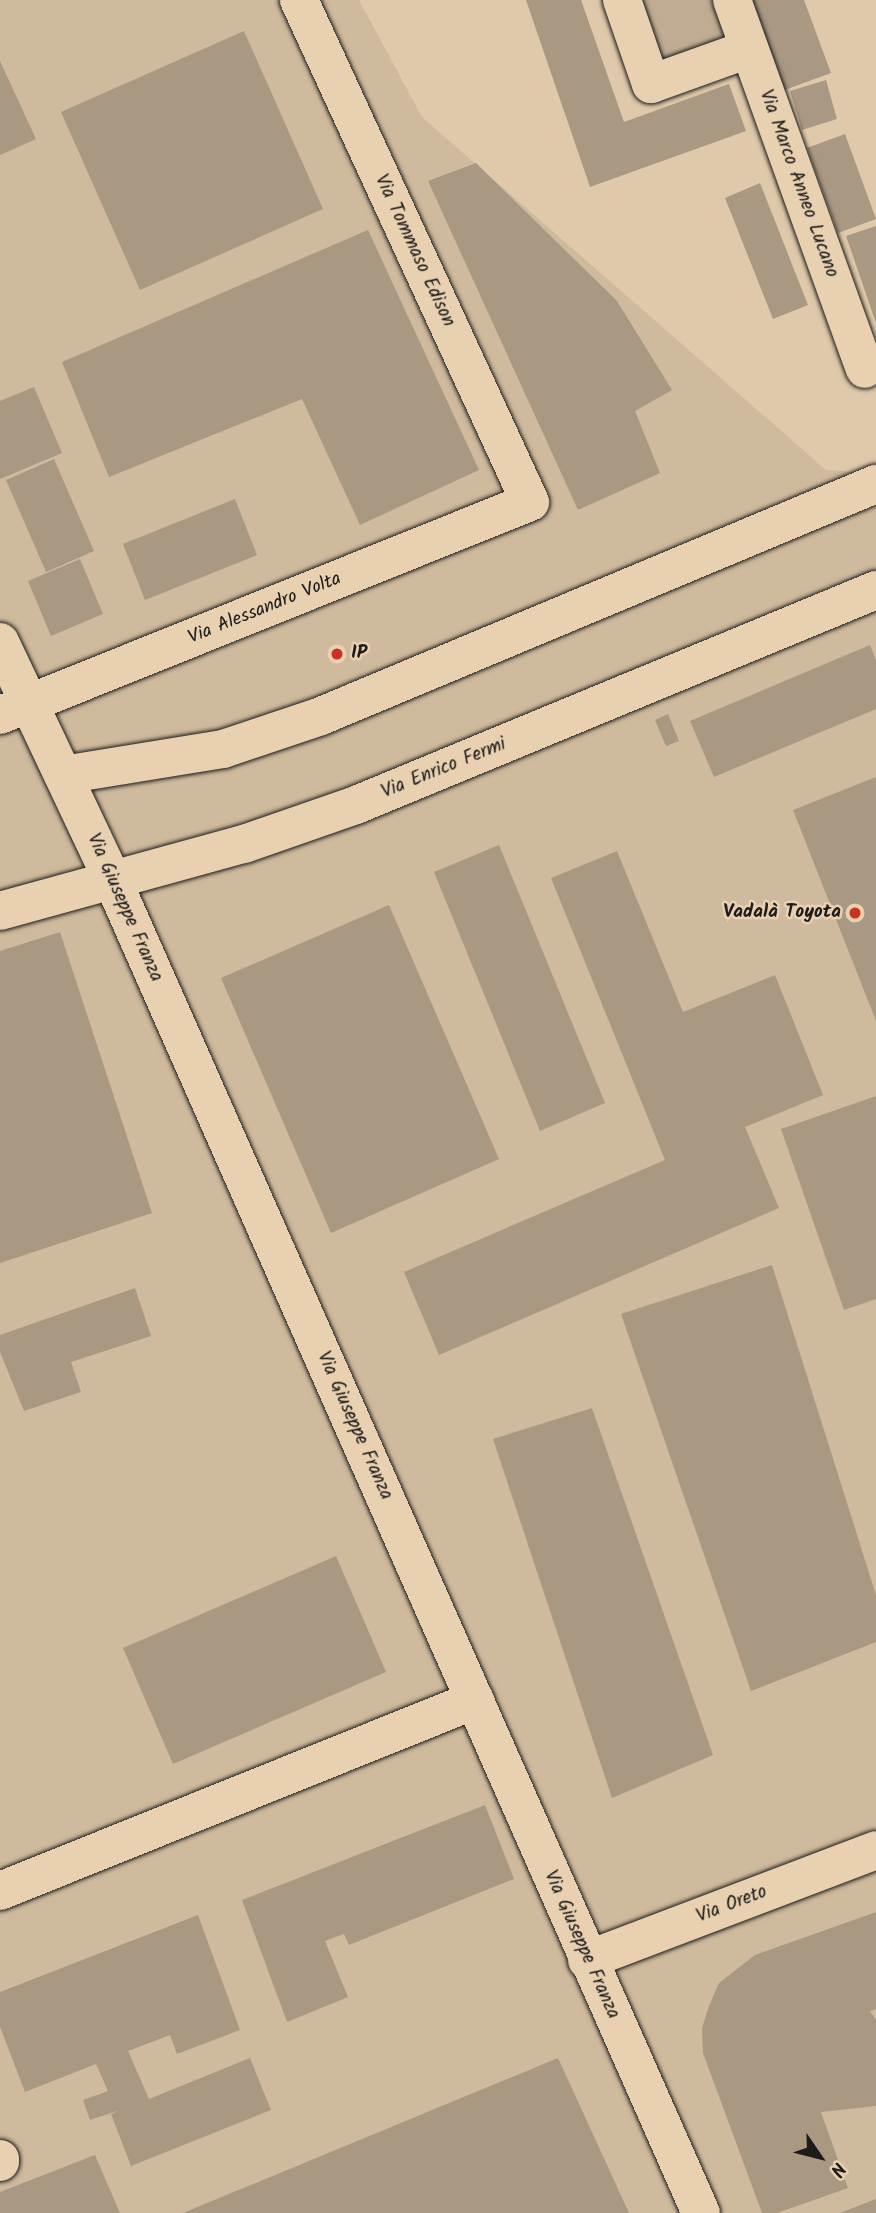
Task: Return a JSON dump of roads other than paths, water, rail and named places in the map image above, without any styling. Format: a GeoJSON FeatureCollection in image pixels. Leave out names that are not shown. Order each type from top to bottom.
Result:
{"type":"FeatureCollection","features":[{"type":"Feature","properties":{"kind":"street","name":"Via Tommaso Edison"},"geometry":{"type":"LineString","coordinates":[[299,0],[530,502]]}},
{"type":"Feature","properties":{"kind":"street"},"geometry":{"type":"LineString","coordinates":[[622,0],[651,84],[749,48]]}},
{"type":"Feature","properties":{"kind":"street","name":"Via Marco Anneo Lucano"},"geometry":{"type":"LineString","coordinates":[[732,0],[864,369]]}},
{"type":"Feature","properties":{"kind":"street"},"geometry":{"type":"LineString","coordinates":[[63,775],[223,749],[321,716],[876,484]]}},
{"type":"Feature","properties":{"kind":"street","name":"Via Alessandro Volta"},"geometry":{"type":"LineString","coordinates":[[14,710],[530,502]]}},
{"type":"Feature","properties":{"kind":"street","name":"Via Enrico Fermi"},"geometry":{"type":"LineString","coordinates":[[0,911],[112,878],[244,844],[356,805],[876,590]]}},
{"type":"Feature","properties":{"kind":"street","name":"Via Giuseppe Franza"},"geometry":{"type":"LineString","coordinates":[[0,642],[14,710],[63,775],[112,878],[587,1960],[701,2213]]}},
{"type":"Feature","properties":{"kind":"street"},"geometry":{"type":"LineString","coordinates":[[0,1891],[475,1700]]}},
{"type":"Feature","properties":{"kind":"street","name":"Via Oreto"},"geometry":{"type":"LineString","coordinates":[[587,1960],[876,1850]]}},
{"type":"Feature","properties":{"kind":"place","name":"IP"},"geometry":{"type":"Point","coordinates":[337,654]}},
{"type":"Feature","properties":{"kind":"place","name":"Vadalà Toyota"},"geometry":{"type":"Point","coordinates":[855,913]}}]}
